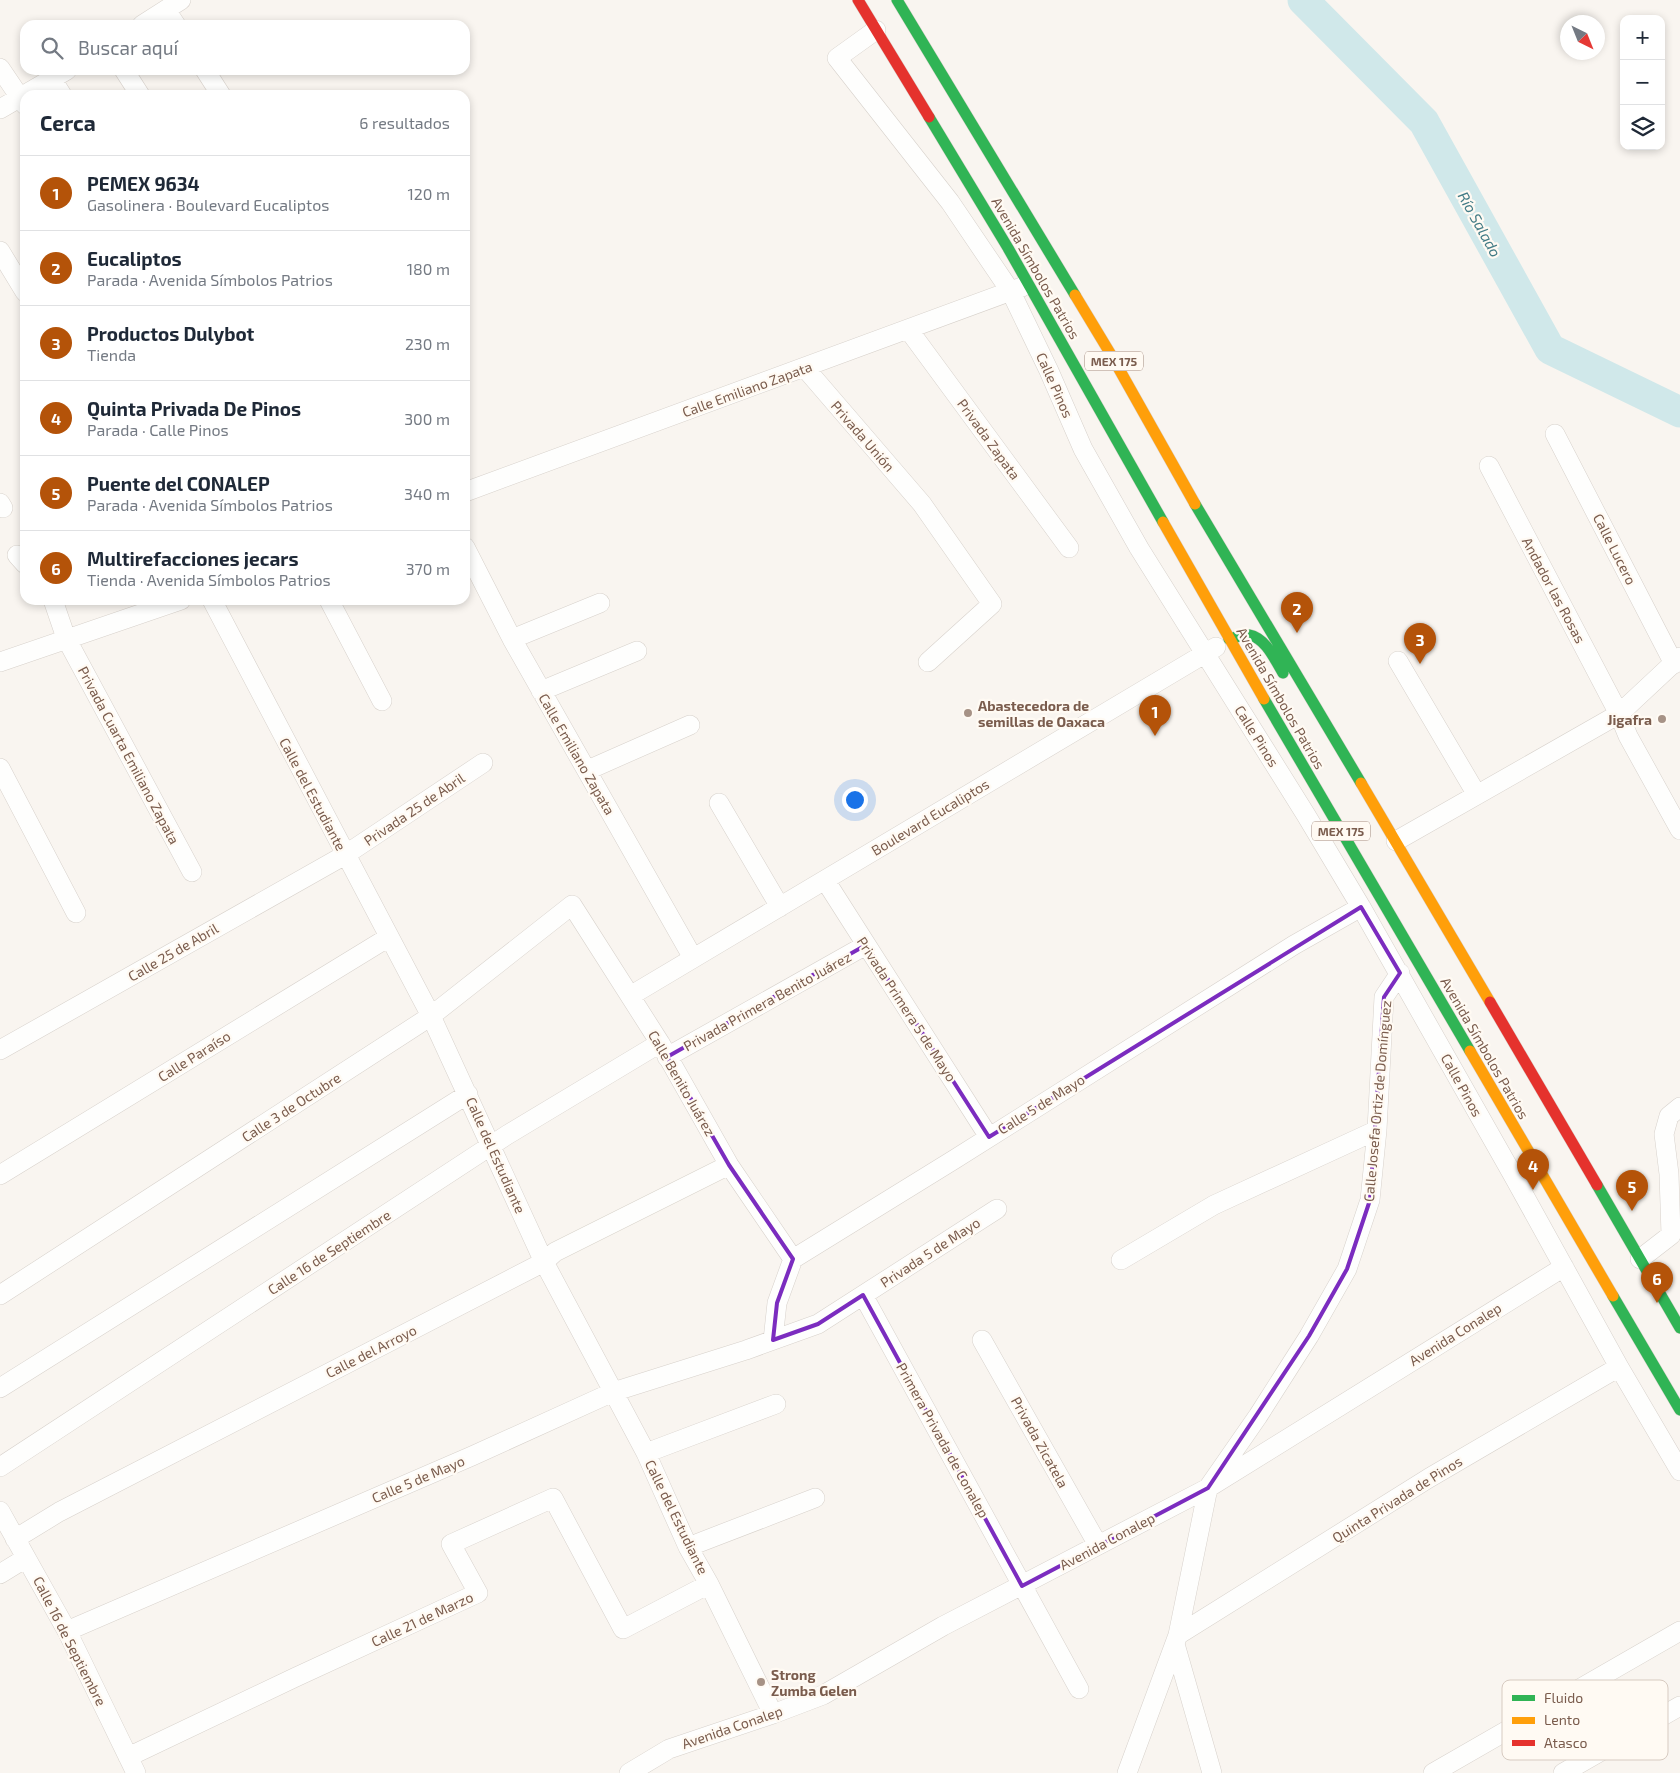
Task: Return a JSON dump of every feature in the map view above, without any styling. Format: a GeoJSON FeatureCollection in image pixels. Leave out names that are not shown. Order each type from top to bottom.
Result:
{"type":"FeatureCollection","features":[{"type":"Feature","properties":{"kind":"main road","name":"Avenida Símbolos Patrios"},"geometry":{"type":"LineString","coordinates":[[858,0],[1020,288],[1229,639],[1680,1410]]}},
{"type":"Feature","properties":{"kind":"main road","name":"Avenida Símbolos Patrios"},"geometry":{"type":"LineString","coordinates":[[897,0],[1100,337],[1187,490],[1396,841],[1680,1328]]}},
{"type":"Feature","properties":{"kind":"main road"},"geometry":{"type":"LineString","coordinates":[[1229,639],[1247,635],[1256,637],[1267,648],[1310,718],[1327,725]]}},
{"type":"Feature","properties":{"kind":"street"},"geometry":{"type":"LineString","coordinates":[[154,20],[174,12]]}},
{"type":"Feature","properties":{"kind":"street","name":"Calle Pinos"},"geometry":{"type":"LineString","coordinates":[[876,30],[837,58],[1020,288],[1049,371],[1083,449],[1139,548],[1206,654],[1400,973],[1618,1367],[1680,1471]]}},
{"type":"Feature","properties":{"kind":"street"},"geometry":{"type":"LineString","coordinates":[[0,68],[20,97]]}},
{"type":"Feature","properties":{"kind":"street"},"geometry":{"type":"LineString","coordinates":[[38,90],[59,75]]}},
{"type":"Feature","properties":{"kind":"street"},"geometry":{"type":"LineString","coordinates":[[60,75],[62,90]]}},
{"type":"Feature","properties":{"kind":"street"},"geometry":{"type":"LineString","coordinates":[[127,75],[137,90]]}},
{"type":"Feature","properties":{"kind":"street"},"geometry":{"type":"LineString","coordinates":[[208,75],[218,90]]}},
{"type":"Feature","properties":{"kind":"street"},"geometry":{"type":"LineString","coordinates":[[0,109],[20,102]]}},
{"type":"Feature","properties":{"kind":"street"},"geometry":{"type":"LineString","coordinates":[[0,251],[20,284]]}},
{"type":"Feature","properties":{"kind":"street","name":"Calle Emiliano Zapata"},"geometry":{"type":"LineString","coordinates":[[470,490],[1020,288]]}},
{"type":"Feature","properties":{"kind":"street","name":"Privada Zapata"},"geometry":{"type":"LineString","coordinates":[[908,329],[1069,548]]}},
{"type":"Feature","properties":{"kind":"street","name":"Privada Unión"},"geometry":{"type":"LineString","coordinates":[[805,368],[922,504],[992,604],[928,662]]}},
{"type":"Feature","properties":{"kind":"street","name":"Calle Lucero"},"geometry":{"type":"LineString","coordinates":[[1555,434],[1677,661]]}},
{"type":"Feature","properties":{"kind":"street","name":"Andador las Rosas"},"geometry":{"type":"LineString","coordinates":[[1489,466],[1619,714],[1628,736],[1680,830]]}},
{"type":"Feature","properties":{"kind":"street","name":"Calle Emiliano Zapata"},"geometry":{"type":"LineString","coordinates":[[470,557],[512,639],[693,958]]}},
{"type":"Feature","properties":{"kind":"street"},"geometry":{"type":"LineString","coordinates":[[512,639],[600,603]]}},
{"type":"Feature","properties":{"kind":"street","name":"Privada Cuarta Emiliano Zapata"},"geometry":{"type":"LineString","coordinates":[[55,605],[66,638],[192,872]]}},
{"type":"Feature","properties":{"kind":"street"},"geometry":{"type":"LineString","coordinates":[[0,662],[166,605]]}},
{"type":"Feature","properties":{"kind":"street","name":"Calle del Estudiante"},"geometry":{"type":"LineString","coordinates":[[215,605],[431,1016],[544,1262],[646,1453],[688,1547],[709,1584],[773,1714]]}},
{"type":"Feature","properties":{"kind":"street"},"geometry":{"type":"LineString","coordinates":[[332,605],[382,701]]}},
{"type":"Feature","properties":{"kind":"street","name":"Boulevard Eucaliptos"},"geometry":{"type":"LineString","coordinates":[[630,996],[1229,639]]}},
{"type":"Feature","properties":{"kind":"street"},"geometry":{"type":"LineString","coordinates":[[541,691],[637,651]]}},
{"type":"Feature","properties":{"kind":"street"},"geometry":{"type":"LineString","coordinates":[[1398,661],[1476,795]]}},
{"type":"Feature","properties":{"kind":"street"},"geometry":{"type":"LineString","coordinates":[[1396,841],[1619,714],[1677,661]]}},
{"type":"Feature","properties":{"kind":"street"},"geometry":{"type":"LineString","coordinates":[[588,770],[690,724]]}},
{"type":"Feature","properties":{"kind":"street","name":"Privada 25 de Abril"},"geometry":{"type":"LineString","coordinates":[[345,855],[484,763]]}},
{"type":"Feature","properties":{"kind":"street"},"geometry":{"type":"LineString","coordinates":[[0,768],[76,913]]}},
{"type":"Feature","properties":{"kind":"street"},"geometry":{"type":"LineString","coordinates":[[719,804],[780,907]]}},
{"type":"Feature","properties":{"kind":"street","name":"Calle 25 de Abril"},"geometry":{"type":"LineString","coordinates":[[0,1050],[345,855]]}},
{"type":"Feature","properties":{"kind":"street","name":"Privada Primera 5 de Mayo"},"geometry":{"type":"LineString","coordinates":[[825,880],[989,1137]]}},
{"type":"Feature","properties":{"kind":"street","name":"Calle Benito Juárez"},"geometry":{"type":"LineString","coordinates":[[572,905],[664,1050],[729,1166],[793,1260]]}},
{"type":"Feature","properties":{"kind":"street","name":"Calle 3 de Octubre"},"geometry":{"type":"LineString","coordinates":[[0,1295],[431,1016],[572,905]]}},
{"type":"Feature","properties":{"kind":"street","name":"Calle 5 de Mayo"},"geometry":{"type":"LineString","coordinates":[[793,1260],[1294,945],[1361,907]]}},
{"type":"Feature","properties":{"kind":"street","name":"Calle Paraíso"},"geometry":{"type":"LineString","coordinates":[[0,1175],[389,937]]}},
{"type":"Feature","properties":{"kind":"street","name":"Privada Primera Benito Juárez"},"geometry":{"type":"LineString","coordinates":[[664,1050],[866,945]]}},
{"type":"Feature","properties":{"kind":"street","name":"Calle Josefa Ortiz de Domínguez"},"geometry":{"type":"LineString","coordinates":[[1208,1488],[1258,1416],[1304,1344],[1347,1270],[1370,1200],[1377,1130],[1384,997],[1400,973]]}},
{"type":"Feature","properties":{"kind":"street","name":"Calle 16 de Septiembre"},"geometry":{"type":"LineString","coordinates":[[0,1467],[491,1147],[506,1135],[664,1050]]}},
{"type":"Feature","properties":{"kind":"street"},"geometry":{"type":"LineString","coordinates":[[0,1388],[468,1094]]}},
{"type":"Feature","properties":{"kind":"street"},"geometry":{"type":"LineString","coordinates":[[1640,1259],[1671,1235],[1669,1174],[1664,1134],[1669,1116],[1680,1107]]}},
{"type":"Feature","properties":{"kind":"street"},"geometry":{"type":"LineString","coordinates":[[1121,1260],[1214,1205],[1377,1130]]}},
{"type":"Feature","properties":{"kind":"street"},"geometry":{"type":"LineString","coordinates":[[1514,1177],[1536,1165]]}},
{"type":"Feature","properties":{"kind":"street","name":"Calle del Arroyo"},"geometry":{"type":"LineString","coordinates":[[15,1539],[59,1512],[544,1262],[555,1252],[729,1166]]}},
{"type":"Feature","properties":{"kind":"street","name":"Privada 5 de Mayo"},"geometry":{"type":"LineString","coordinates":[[863,1295],[997,1209]]}},
{"type":"Feature","properties":{"kind":"street"},"geometry":{"type":"LineString","coordinates":[[773,1340],[777,1303],[793,1260]]}},
{"type":"Feature","properties":{"kind":"street","name":"Avenida Conalep"},"geometry":{"type":"LineString","coordinates":[[629,1773],[669,1749],[822,1696],[943,1626],[1208,1488],[1564,1267]]}},
{"type":"Feature","properties":{"kind":"street","name":"Calle 5 de Mayo"},"geometry":{"type":"LineString","coordinates":[[67,1630],[472,1456],[614,1392],[818,1324],[863,1295]]}},
{"type":"Feature","properties":{"kind":"street","name":"Primera Privada de Conalep"},"geometry":{"type":"LineString","coordinates":[[863,1295],[1079,1689]]}},
{"type":"Feature","properties":{"kind":"street","name":"Privada Zicatela"},"geometry":{"type":"LineString","coordinates":[[982,1340],[1098,1545]]}},
{"type":"Feature","properties":{"kind":"street","name":"Quinta Privada de Pinos"},"geometry":{"type":"LineString","coordinates":[[1177,1640],[1429,1478],[1618,1367]]}},
{"type":"Feature","properties":{"kind":"street"},"geometry":{"type":"LineString","coordinates":[[646,1453],[776,1404]]}},
{"type":"Feature","properties":{"kind":"street"},"geometry":{"type":"LineString","coordinates":[[1130,1770],[1177,1640],[1208,1488]]}},
{"type":"Feature","properties":{"kind":"street","name":"Calle 21 de Marzo"},"geometry":{"type":"LineString","coordinates":[[132,1765],[296,1677],[478,1594],[451,1544],[553,1498],[623,1629],[709,1584]]}},
{"type":"Feature","properties":{"kind":"street"},"geometry":{"type":"LineString","coordinates":[[688,1547],[814,1498]]}},
{"type":"Feature","properties":{"kind":"street","name":"Calle 16 de Septiembre"},"geometry":{"type":"LineString","coordinates":[[0,1511],[67,1630],[132,1765]]}},
{"type":"Feature","properties":{"kind":"street"},"geometry":{"type":"LineString","coordinates":[[0,1574],[26,1558]]}},
{"type":"Feature","properties":{"kind":"street"},"geometry":{"type":"LineString","coordinates":[[1595,1680],[1680,1631]]}},
{"type":"Feature","properties":{"kind":"street"},"geometry":{"type":"LineString","coordinates":[[1177,1640],[1212,1773]]}},
{"type":"Feature","properties":{"kind":"street"},"geometry":{"type":"LineString","coordinates":[[1668,1713],[1680,1706]]}},
{"type":"Feature","properties":{"kind":"street"},"geometry":{"type":"LineString","coordinates":[[1433,1773],[1502,1733]]}},
{"type":"Feature","properties":{"kind":"street"},"geometry":{"type":"LineString","coordinates":[[1563,1773],[1586,1760]]}},
{"type":"Feature","properties":{"kind":"highlighted area"},"geometry":{"type":"Polygon","coordinates":[[[1361,907],[1400,973],[1384,997],[1370,1200],[1347,1269],[1309,1336],[1208,1488],[1022,1586],[863,1295],[818,1324],[773,1340],[777,1303],[793,1259],[729,1165],[667,1057],[866,945],[989,1137],[1361,907]]]}},
{"type":"Feature","properties":{"kind":"waterway","name":"Río Salado"},"geometry":{"type":"LineString","coordinates":[[1303,0],[1424,122],[1550,349],[1680,412]]}},
{"type":"Feature","properties":{"kind":"traffic: fast"},"geometry":{"type":"LineString","coordinates":[[897,0],[1075,295]]}},
{"type":"Feature","properties":{"kind":"traffic: fast"},"geometry":{"type":"LineString","coordinates":[[929,117],[1008,248],[1163,522]]}},
{"type":"Feature","properties":{"kind":"traffic: fast"},"geometry":{"type":"LineString","coordinates":[[1195,504],[1361,783]]}},
{"type":"Feature","properties":{"kind":"traffic: fast"},"geometry":{"type":"LineString","coordinates":[[1229,639],[1249,635],[1260,640],[1269,650],[1283,673]]}},
{"type":"Feature","properties":{"kind":"traffic: fast"},"geometry":{"type":"LineString","coordinates":[[1264,699],[1470,1051]]}},
{"type":"Feature","properties":{"kind":"traffic: fast"},"geometry":{"type":"LineString","coordinates":[[1597,1185],[1680,1328]]}},
{"type":"Feature","properties":{"kind":"traffic: fast"},"geometry":{"type":"LineString","coordinates":[[1613,1296],[1680,1410]]}},
{"type":"Feature","properties":{"kind":"traffic: slow"},"geometry":{"type":"LineString","coordinates":[[1075,295],[1195,504]]}},
{"type":"Feature","properties":{"kind":"traffic: slow"},"geometry":{"type":"LineString","coordinates":[[1163,522],[1264,699]]}},
{"type":"Feature","properties":{"kind":"traffic: slow"},"geometry":{"type":"LineString","coordinates":[[1361,783],[1490,1002]]}},
{"type":"Feature","properties":{"kind":"traffic: slow"},"geometry":{"type":"LineString","coordinates":[[1470,1051],[1613,1296]]}},
{"type":"Feature","properties":{"kind":"traffic: jam"},"geometry":{"type":"LineString","coordinates":[[858,0],[929,117]]}},
{"type":"Feature","properties":{"kind":"traffic: jam"},"geometry":{"type":"LineString","coordinates":[[1490,1002],[1597,1185]]}},
{"type":"Feature","properties":{"kind":"place","name":"Eucaliptos"},"geometry":{"type":"Point","coordinates":[1297,633]}},
{"type":"Feature","properties":{"kind":"place","name":"Productos Dulybot"},"geometry":{"type":"Point","coordinates":[1420,664]}},
{"type":"Feature","properties":{"kind":"place","name":"Abastecedora de semillas de Oaxaca"},"geometry":{"type":"Point","coordinates":[968,713]}},
{"type":"Feature","properties":{"kind":"place","name":"Jigafra"},"geometry":{"type":"Point","coordinates":[1662,719]}},
{"type":"Feature","properties":{"kind":"place","name":"PEMEX 9634"},"geometry":{"type":"Point","coordinates":[1155,736]}},
{"type":"Feature","properties":{"kind":"place","name":"Quinta Privada De Pinos"},"geometry":{"type":"Point","coordinates":[1533,1190]}},
{"type":"Feature","properties":{"kind":"place","name":"Puente del CONALEP"},"geometry":{"type":"Point","coordinates":[1632,1211]}},
{"type":"Feature","properties":{"kind":"place","name":"Multirefacciones jecars"},"geometry":{"type":"Point","coordinates":[1657,1303]}},
{"type":"Feature","properties":{"kind":"place","name":"Strong Zumba Gelen"},"geometry":{"type":"Point","coordinates":[761,1682]}}]}
